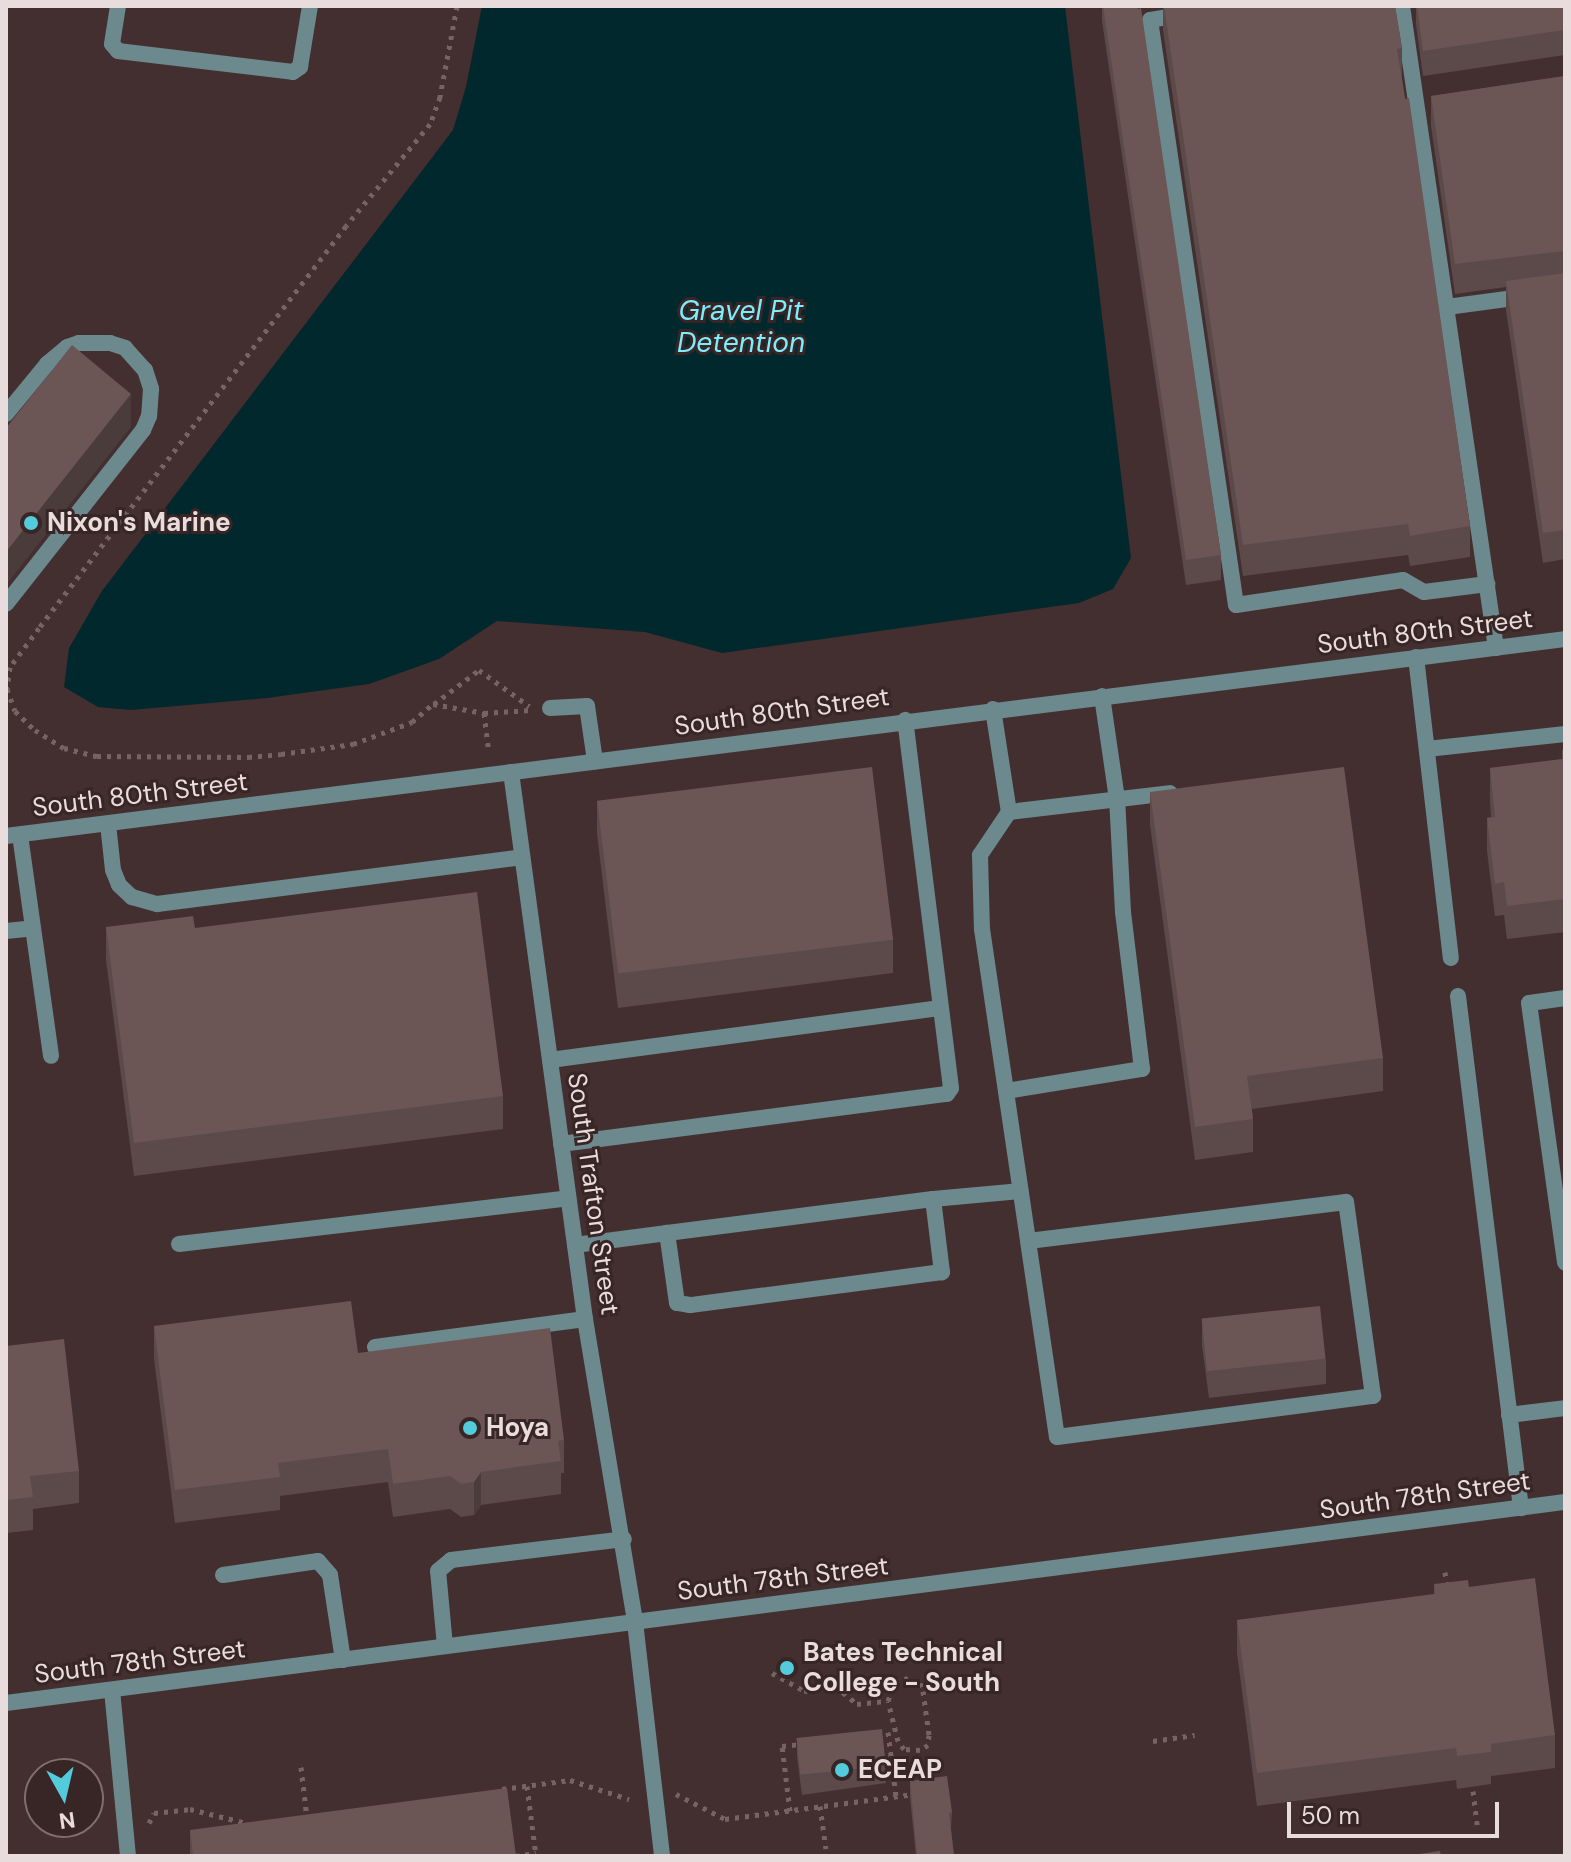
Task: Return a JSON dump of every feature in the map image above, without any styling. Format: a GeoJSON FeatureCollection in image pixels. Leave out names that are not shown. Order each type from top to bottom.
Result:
{"type":"FeatureCollection","features":[{"type":"Feature","properties":{"kind":"street"},"geometry":{"type":"LineString","coordinates":[[118,6],[112,44],[118,51],[293,72],[300,67],[310,6]]}},
{"type":"Feature","properties":{"kind":"street"},"geometry":{"type":"LineString","coordinates":[[1402,6],[1424,103],[1447,307],[1496,648]]}},
{"type":"Feature","properties":{"kind":"street"},"geometry":{"type":"LineString","coordinates":[[1193,14],[1150,20],[1236,605],[1403,580],[1424,592],[1487,584]]}},
{"type":"Feature","properties":{"kind":"street"},"geometry":{"type":"LineString","coordinates":[[1447,307],[1565,291]]}},
{"type":"Feature","properties":{"kind":"street"},"geometry":{"type":"LineString","coordinates":[[6,414],[47,364],[67,347],[79,343],[110,343],[125,348],[145,370],[151,389],[151,404],[143,430],[6,604]]}},
{"type":"Feature","properties":{"kind":"street","name":"South 80th Street"},"geometry":{"type":"LineString","coordinates":[[13,836],[905,720],[1565,639]]}},
{"type":"Feature","properties":{"kind":"street"},"geometry":{"type":"LineString","coordinates":[[1416,657],[1451,958]]}},
{"type":"Feature","properties":{"kind":"street"},"geometry":{"type":"LineString","coordinates":[[1006,1091],[1142,1069],[1123,912],[1117,799],[1102,696]]}},
{"type":"Feature","properties":{"kind":"street"},"geometry":{"type":"LineString","coordinates":[[542,709],[587,706],[595,761]]}},
{"type":"Feature","properties":{"kind":"street"},"geometry":{"type":"LineString","coordinates":[[993,709],[1009,812],[980,855],[982,929],[1021,1191],[1028,1241],[1057,1437],[1373,1396],[1346,1202],[1028,1241]]}},
{"type":"Feature","properties":{"kind":"street"},"geometry":{"type":"LineString","coordinates":[[561,1144],[947,1094],[951,1088],[905,720]]}},
{"type":"Feature","properties":{"kind":"street"},"geometry":{"type":"LineString","coordinates":[[1427,749],[1459,749],[1565,734]]}},
{"type":"Feature","properties":{"kind":"street","name":"South Trafton Street"},"geometry":{"type":"LineString","coordinates":[[511,772],[585,1319],[624,1539],[662,1856]]}},
{"type":"Feature","properties":{"kind":"street"},"geometry":{"type":"LineString","coordinates":[[1009,812],[1180,792]]}},
{"type":"Feature","properties":{"kind":"street"},"geometry":{"type":"LineString","coordinates":[[108,824],[113,870],[119,885],[132,897],[157,904],[522,857]]}},
{"type":"Feature","properties":{"kind":"street"},"geometry":{"type":"LineString","coordinates":[[13,836],[33,928],[51,1056]]}},
{"type":"Feature","properties":{"kind":"street"},"geometry":{"type":"LineString","coordinates":[[6,931],[33,928]]}},
{"type":"Feature","properties":{"kind":"street"},"geometry":{"type":"LineString","coordinates":[[1458,996],[1521,1508]]}},
{"type":"Feature","properties":{"kind":"street"},"geometry":{"type":"LineString","coordinates":[[1565,998],[1529,1003],[1565,1263]]}},
{"type":"Feature","properties":{"kind":"street"},"geometry":{"type":"LineString","coordinates":[[550,1060],[941,1008]]}},
{"type":"Feature","properties":{"kind":"street"},"geometry":{"type":"LineString","coordinates":[[575,1245],[933,1199],[1021,1191]]}},
{"type":"Feature","properties":{"kind":"street"},"geometry":{"type":"LineString","coordinates":[[179,1244],[568,1198]]}},
{"type":"Feature","properties":{"kind":"street"},"geometry":{"type":"LineString","coordinates":[[667,1233],[677,1303],[706,1303],[942,1272],[933,1199]]}},
{"type":"Feature","properties":{"kind":"street"},"geometry":{"type":"LineString","coordinates":[[375,1347],[585,1319]]}},
{"type":"Feature","properties":{"kind":"street"},"geometry":{"type":"LineString","coordinates":[[1509,1415],[1565,1408]]}},
{"type":"Feature","properties":{"kind":"street","name":"South 78th Street"},"geometry":{"type":"LineString","coordinates":[[6,1703],[1565,1502]]}},
{"type":"Feature","properties":{"kind":"street"},"geometry":{"type":"LineString","coordinates":[[445,1646],[438,1571],[451,1560],[624,1539]]}},
{"type":"Feature","properties":{"kind":"street"},"geometry":{"type":"LineString","coordinates":[[223,1575],[318,1561],[330,1575],[343,1660]]}},
{"type":"Feature","properties":{"kind":"street"},"geometry":{"type":"LineString","coordinates":[[112,1690],[128,1856]]}},
{"type":"Feature","properties":{"kind":"path"},"geometry":{"type":"LineString","coordinates":[[457,6],[440,97],[430,124],[346,226],[10,667],[7,689],[15,711],[35,730],[64,748],[97,756],[248,757],[353,744],[412,722],[479,670],[542,709]]}},
{"type":"Feature","properties":{"kind":"path"},"geometry":{"type":"LineString","coordinates":[[433,704],[484,713],[542,709]]}},
{"type":"Feature","properties":{"kind":"path"},"geometry":{"type":"LineString","coordinates":[[484,713],[489,752]]}},
{"type":"Feature","properties":{"kind":"path"},"geometry":{"type":"LineString","coordinates":[[1445,1572],[1448,1599]]}},
{"type":"Feature","properties":{"kind":"path"},"geometry":{"type":"LineString","coordinates":[[772,1673],[804,1691],[835,1686],[857,1704],[888,1701]]}},
{"type":"Feature","properties":{"kind":"path"},"geometry":{"type":"LineString","coordinates":[[904,1678],[920,1683],[928,1745],[920,1750],[904,1749],[888,1701],[895,1681],[904,1678]]}},
{"type":"Feature","properties":{"kind":"path"},"geometry":{"type":"LineString","coordinates":[[872,1734],[888,1732],[896,1796]]}},
{"type":"Feature","properties":{"kind":"path"},"geometry":{"type":"LineString","coordinates":[[1153,1741],[1195,1735]]}},
{"type":"Feature","properties":{"kind":"path"},"geometry":{"type":"LineString","coordinates":[[790,1811],[782,1746],[812,1742]]}},
{"type":"Feature","properties":{"kind":"path"},"geometry":{"type":"LineString","coordinates":[[301,1767],[308,1831]]}},
{"type":"Feature","properties":{"kind":"path"},"geometry":{"type":"LineString","coordinates":[[496,1790],[570,1780],[629,1799]]}},
{"type":"Feature","properties":{"kind":"path"},"geometry":{"type":"LineString","coordinates":[[515,1856],[536,1854],[527,1786]]}},
{"type":"Feature","properties":{"kind":"path"},"geometry":{"type":"LineString","coordinates":[[1473,1791],[1478,1829]]}},
{"type":"Feature","properties":{"kind":"path"},"geometry":{"type":"LineString","coordinates":[[674,1793],[725,1819],[927,1792]]}},
{"type":"Feature","properties":{"kind":"path"},"geometry":{"type":"LineString","coordinates":[[820,1806],[826,1849]]}},
{"type":"Feature","properties":{"kind":"path"},"geometry":{"type":"LineString","coordinates":[[150,1830],[149,1821],[154,1813],[190,1809],[244,1824],[260,1821]]}},
{"type":"Feature","properties":{"kind":"path"},"geometry":{"type":"LineString","coordinates":[[291,1817],[322,1813]]}},
{"type":"Feature","properties":{"kind":"water","name":"Gravel Pit Detention"},"geometry":{"type":"Polygon","coordinates":[[[482,6],[1065,6],[1131,558],[1113,589],[1079,603],[722,653],[645,632],[497,621],[439,659],[369,684],[267,698],[131,710],[98,707],[64,687],[69,648],[102,591],[453,130],[466,87],[482,6]]]}},
{"type":"Feature","properties":{"kind":"building"},"geometry":{"type":"Polygon","coordinates":[[[1103,6],[1141,8],[1221,555],[1186,560],[1103,6]]]}},
{"type":"Feature","properties":{"kind":"building"},"geometry":{"type":"Polygon","coordinates":[[[1164,6],[1395,6],[1402,48],[1397,49],[1405,99],[1409,98],[1470,526],[1410,536],[1408,524],[1243,545],[1164,6]]]}},
{"type":"Feature","properties":{"kind":"building"},"geometry":{"type":"Polygon","coordinates":[[[1417,6],[1565,6],[1565,30],[1423,51],[1417,6]]]}},
{"type":"Feature","properties":{"kind":"building"},"geometry":{"type":"Polygon","coordinates":[[[1565,76],[1565,251],[1455,264],[1431,96],[1565,76]]]}},
{"type":"Feature","properties":{"kind":"building"},"geometry":{"type":"Polygon","coordinates":[[[1565,273],[1565,530],[1543,533],[1506,281],[1565,273]]]}},
{"type":"Feature","properties":{"kind":"building","name":"Nixon's Marine"},"geometry":{"type":"Polygon","coordinates":[[[72,345],[131,394],[6,552],[6,428],[72,345]]]}},
{"type":"Feature","properties":{"kind":"building"},"geometry":{"type":"Polygon","coordinates":[[[1562,750],[1565,750],[1565,899],[1507,906],[1504,882],[1495,884],[1487,818],[1495,817],[1490,768],[1563,759],[1562,750]]]}},
{"type":"Feature","properties":{"kind":"building"},"geometry":{"type":"Polygon","coordinates":[[[872,767],[893,940],[618,973],[597,801],[872,767]]]}},
{"type":"Feature","properties":{"kind":"building"},"geometry":{"type":"Polygon","coordinates":[[[1344,767],[1383,1058],[1247,1076],[1253,1119],[1195,1127],[1150,792],[1344,767]]]}},
{"type":"Feature","properties":{"kind":"building"},"geometry":{"type":"Polygon","coordinates":[[[477,892],[503,1096],[134,1143],[106,927],[193,916],[195,928],[477,892]]]}},
{"type":"Feature","properties":{"kind":"building"},"geometry":{"type":"Polygon","coordinates":[[[351,1301],[358,1353],[550,1328],[564,1440],[558,1441],[561,1461],[481,1472],[474,1482],[461,1484],[450,1476],[393,1484],[388,1449],[278,1463],[280,1477],[175,1490],[154,1326],[351,1301]]]}},
{"type":"Feature","properties":{"kind":"building"},"geometry":{"type":"Polygon","coordinates":[[[1320,1306],[1326,1359],[1207,1371],[1202,1318],[1320,1306]]]}},
{"type":"Feature","properties":{"kind":"building"},"geometry":{"type":"Polygon","coordinates":[[[64,1339],[79,1471],[30,1476],[33,1497],[7,1500],[6,1346],[64,1339]]]}},
{"type":"Feature","properties":{"kind":"building"},"geometry":{"type":"Polygon","coordinates":[[[1535,1578],[1555,1735],[1491,1744],[1491,1752],[1457,1756],[1456,1748],[1257,1773],[1237,1620],[1435,1594],[1434,1584],[1468,1580],[1469,1587],[1535,1578]]]}},
{"type":"Feature","properties":{"kind":"building"},"geometry":{"type":"Polygon","coordinates":[[[882,1729],[886,1766],[800,1775],[796,1738],[882,1729]]]}},
{"type":"Feature","properties":{"kind":"building"},"geometry":{"type":"Polygon","coordinates":[[[947,1776],[954,1856],[917,1856],[910,1781],[947,1776]]]}},
{"type":"Feature","properties":{"kind":"building"},"geometry":{"type":"Polygon","coordinates":[[[507,1788],[516,1856],[193,1856],[190,1830],[507,1788]]]}},
{"type":"Feature","properties":{"kind":"building"},"geometry":{"type":"Polygon","coordinates":[[[1440,1851],[1441,1856],[1412,1856],[1412,1855],[1440,1851]]]}},
{"type":"Feature","properties":{"kind":"place","name":"Nixon's Marine"},"geometry":{"type":"Point","coordinates":[31,523]}},
{"type":"Feature","properties":{"kind":"place","name":"Hoya"},"geometry":{"type":"Point","coordinates":[470,1428]}},
{"type":"Feature","properties":{"kind":"place","name":"Bates Technical College - South"},"geometry":{"type":"Point","coordinates":[787,1668]}},
{"type":"Feature","properties":{"kind":"place","name":"ECEAP"},"geometry":{"type":"Point","coordinates":[842,1770]}}]}
